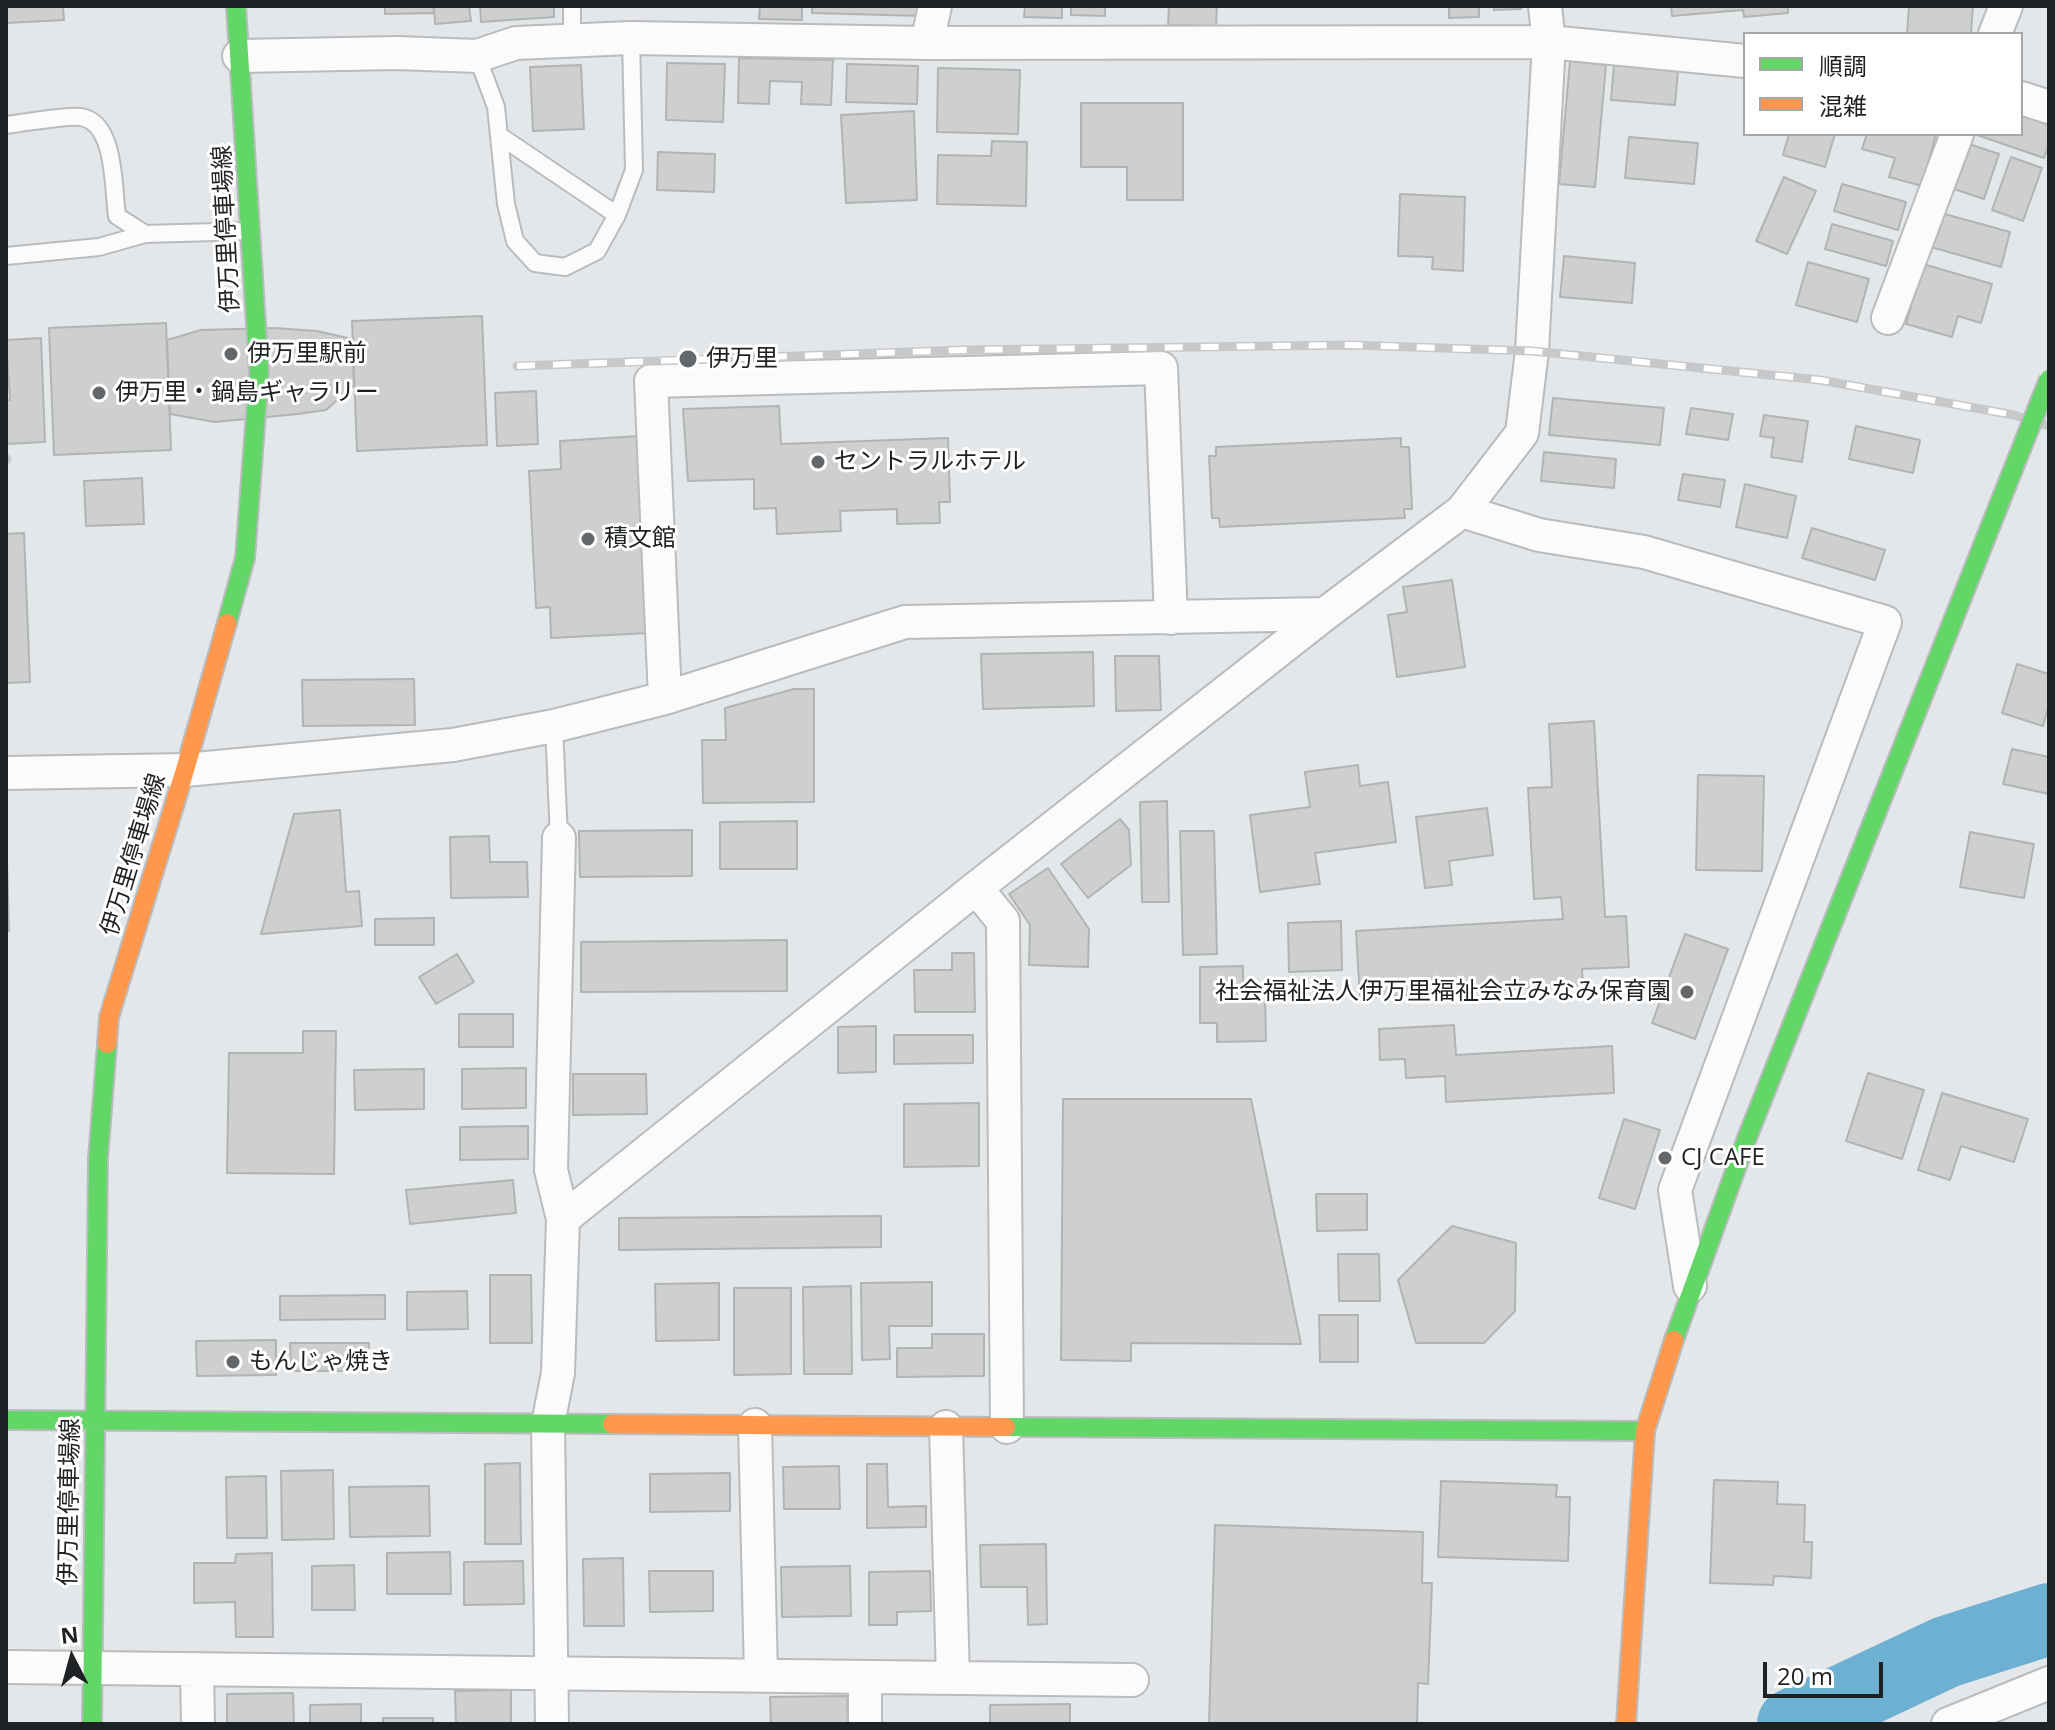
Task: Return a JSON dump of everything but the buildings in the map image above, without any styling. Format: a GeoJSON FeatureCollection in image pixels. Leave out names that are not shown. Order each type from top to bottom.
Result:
{"type":"FeatureCollection","features":[{"type":"Feature","properties":{"kind":"street","name":"伊万里停車場線"},"geometry":{"type":"LineString","coordinates":[[92,1724],[98,1159],[109,1017],[185,770],[245,558],[259,373],[236,6]]}},
{"type":"Feature","properties":{"kind":"street"},"geometry":{"type":"LineString","coordinates":[[927,43],[935,6]]}},
{"type":"Feature","properties":{"kind":"street"},"geometry":{"type":"LineString","coordinates":[[563,1219],[976,888],[1325,614],[1462,511],[1522,433],[1532,351],[1549,42],[1545,6]]}},
{"type":"Feature","properties":{"kind":"street"},"geometry":{"type":"LineString","coordinates":[[1996,32],[2006,6]]}},
{"type":"Feature","properties":{"kind":"street"},"geometry":{"type":"LineString","coordinates":[[239,56],[397,53],[477,56],[516,43],[631,38],[927,43],[1549,42],[1743,61]]}},
{"type":"Feature","properties":{"kind":"street"},"geometry":{"type":"LineString","coordinates":[[2023,99],[2049,107]]}},
{"type":"Feature","properties":{"kind":"street"},"geometry":{"type":"LineString","coordinates":[[1888,318],[1956,136]]}},
{"type":"Feature","properties":{"kind":"street"},"geometry":{"type":"LineString","coordinates":[[665,698],[651,381],[1161,368],[1171,618]]}},
{"type":"Feature","properties":{"kind":"street"},"geometry":{"type":"LineString","coordinates":[[1626,1724],[1645,1431],[1691,1288],[1747,1138],[2049,379]]}},
{"type":"Feature","properties":{"kind":"street"},"geometry":{"type":"LineString","coordinates":[[1462,511],[1539,535],[1644,552],[1885,622],[1675,1190],[1691,1288]]}},
{"type":"Feature","properties":{"kind":"street"},"geometry":{"type":"LineString","coordinates":[[6,773],[185,770],[453,745],[554,726],[665,698],[905,622],[1325,614]]}},
{"type":"Feature","properties":{"kind":"street"},"geometry":{"type":"LineString","coordinates":[[552,1724],[548,1424],[558,1373],[563,1219],[551,1170],[559,838]]}},
{"type":"Feature","properties":{"kind":"street"},"geometry":{"type":"LineString","coordinates":[[976,888],[1003,921],[1007,1427]]}},
{"type":"Feature","properties":{"kind":"street"},"geometry":{"type":"LineString","coordinates":[[6,1420],[1645,1431]]}},
{"type":"Feature","properties":{"kind":"street"},"geometry":{"type":"LineString","coordinates":[[755,1425],[761,1675]]}},
{"type":"Feature","properties":{"kind":"street"},"geometry":{"type":"LineString","coordinates":[[946,1427],[953,1678]]}},
{"type":"Feature","properties":{"kind":"street"},"geometry":{"type":"LineString","coordinates":[[6,1667],[1132,1680]]}},
{"type":"Feature","properties":{"kind":"street"},"geometry":{"type":"LineString","coordinates":[[197,1669],[198,1724]]}},
{"type":"Feature","properties":{"kind":"street"},"geometry":{"type":"LineString","coordinates":[[865,1677],[865,1724]]}},
{"type":"Feature","properties":{"kind":"street"},"geometry":{"type":"LineString","coordinates":[[1948,1724],[2049,1683]]}},
{"type":"Feature","properties":{"kind":"lane"},"geometry":{"type":"LineString","coordinates":[[572,6],[572,41]]}},
{"type":"Feature","properties":{"kind":"lane"},"geometry":{"type":"LineString","coordinates":[[477,56],[496,107],[506,204],[515,241],[535,263],[565,267],[597,251],[617,215],[634,170],[631,38]]}},
{"type":"Feature","properties":{"kind":"lane"},"geometry":{"type":"LineString","coordinates":[[6,125],[81,117],[98,126],[107,139],[117,216],[99,247]]}},
{"type":"Feature","properties":{"kind":"lane"},"geometry":{"type":"LineString","coordinates":[[500,136],[617,215]]}},
{"type":"Feature","properties":{"kind":"lane"},"geometry":{"type":"LineString","coordinates":[[117,216],[145,234]]}},
{"type":"Feature","properties":{"kind":"lane"},"geometry":{"type":"LineString","coordinates":[[6,256],[99,247],[145,234],[252,230]]}},
{"type":"Feature","properties":{"kind":"lane"},"geometry":{"type":"LineString","coordinates":[[554,726],[559,838]]}},
{"type":"Feature","properties":{"kind":"waterway"},"geometry":{"type":"LineString","coordinates":[[1793,1724],[1946,1652],[2049,1619]]}},
{"type":"Feature","properties":{"kind":"railway"},"geometry":{"type":"LineString","coordinates":[[517,366],[964,350],[1350,345],[1532,351],[1820,380],[2014,415],[2049,426]]}},
{"type":"Feature","properties":{"kind":"traffic: fast"},"geometry":{"type":"LineString","coordinates":[[227,623],[245,558],[259,373],[236,6]]}},
{"type":"Feature","properties":{"kind":"traffic: fast"},"geometry":{"type":"LineString","coordinates":[[1747,1138],[2049,379]]}},
{"type":"Feature","properties":{"kind":"traffic: fast"},"geometry":{"type":"LineString","coordinates":[[92,1724],[98,1159],[107,1044]]}},
{"type":"Feature","properties":{"kind":"traffic: fast"},"geometry":{"type":"LineString","coordinates":[[1674,1340],[1747,1138]]}},
{"type":"Feature","properties":{"kind":"traffic: fast"},"geometry":{"type":"LineString","coordinates":[[6,1420],[612,1424]]}},
{"type":"Feature","properties":{"kind":"traffic: fast"},"geometry":{"type":"LineString","coordinates":[[1006,1427],[1645,1431]]}},
{"type":"Feature","properties":{"kind":"traffic: slow"},"geometry":{"type":"LineString","coordinates":[[107,1044],[109,1017],[227,623]]}},
{"type":"Feature","properties":{"kind":"traffic: slow"},"geometry":{"type":"LineString","coordinates":[[1626,1724],[1645,1431],[1674,1340]]}},
{"type":"Feature","properties":{"kind":"traffic: slow"},"geometry":{"type":"LineString","coordinates":[[612,1424],[1006,1427]]}},
{"type":"Feature","properties":{"kind":"place","name":"伊万里駅前"},"geometry":{"type":"Point","coordinates":[231,354]}},
{"type":"Feature","properties":{"kind":"place","name":"伊万里"},"geometry":{"type":"Point","coordinates":[688,359]}},
{"type":"Feature","properties":{"kind":"place","name":"伊万里・鍋島ギャラリー"},"geometry":{"type":"Point","coordinates":[99,393]}},
{"type":"Feature","properties":{"kind":"place","name":"セントラルホテル"},"geometry":{"type":"Point","coordinates":[818,462]}},
{"type":"Feature","properties":{"kind":"place","name":"積文館"},"geometry":{"type":"Point","coordinates":[588,539]}},
{"type":"Feature","properties":{"kind":"place","name":"社会福祉法人伊万里福祉会立みなみ保育園"},"geometry":{"type":"Point","coordinates":[1687,992]}},
{"type":"Feature","properties":{"kind":"place","name":"CJ CAFE"},"geometry":{"type":"Point","coordinates":[1665,1158]}},
{"type":"Feature","properties":{"kind":"place","name":"もんじゃ焼き"},"geometry":{"type":"Point","coordinates":[233,1362]}}]}
